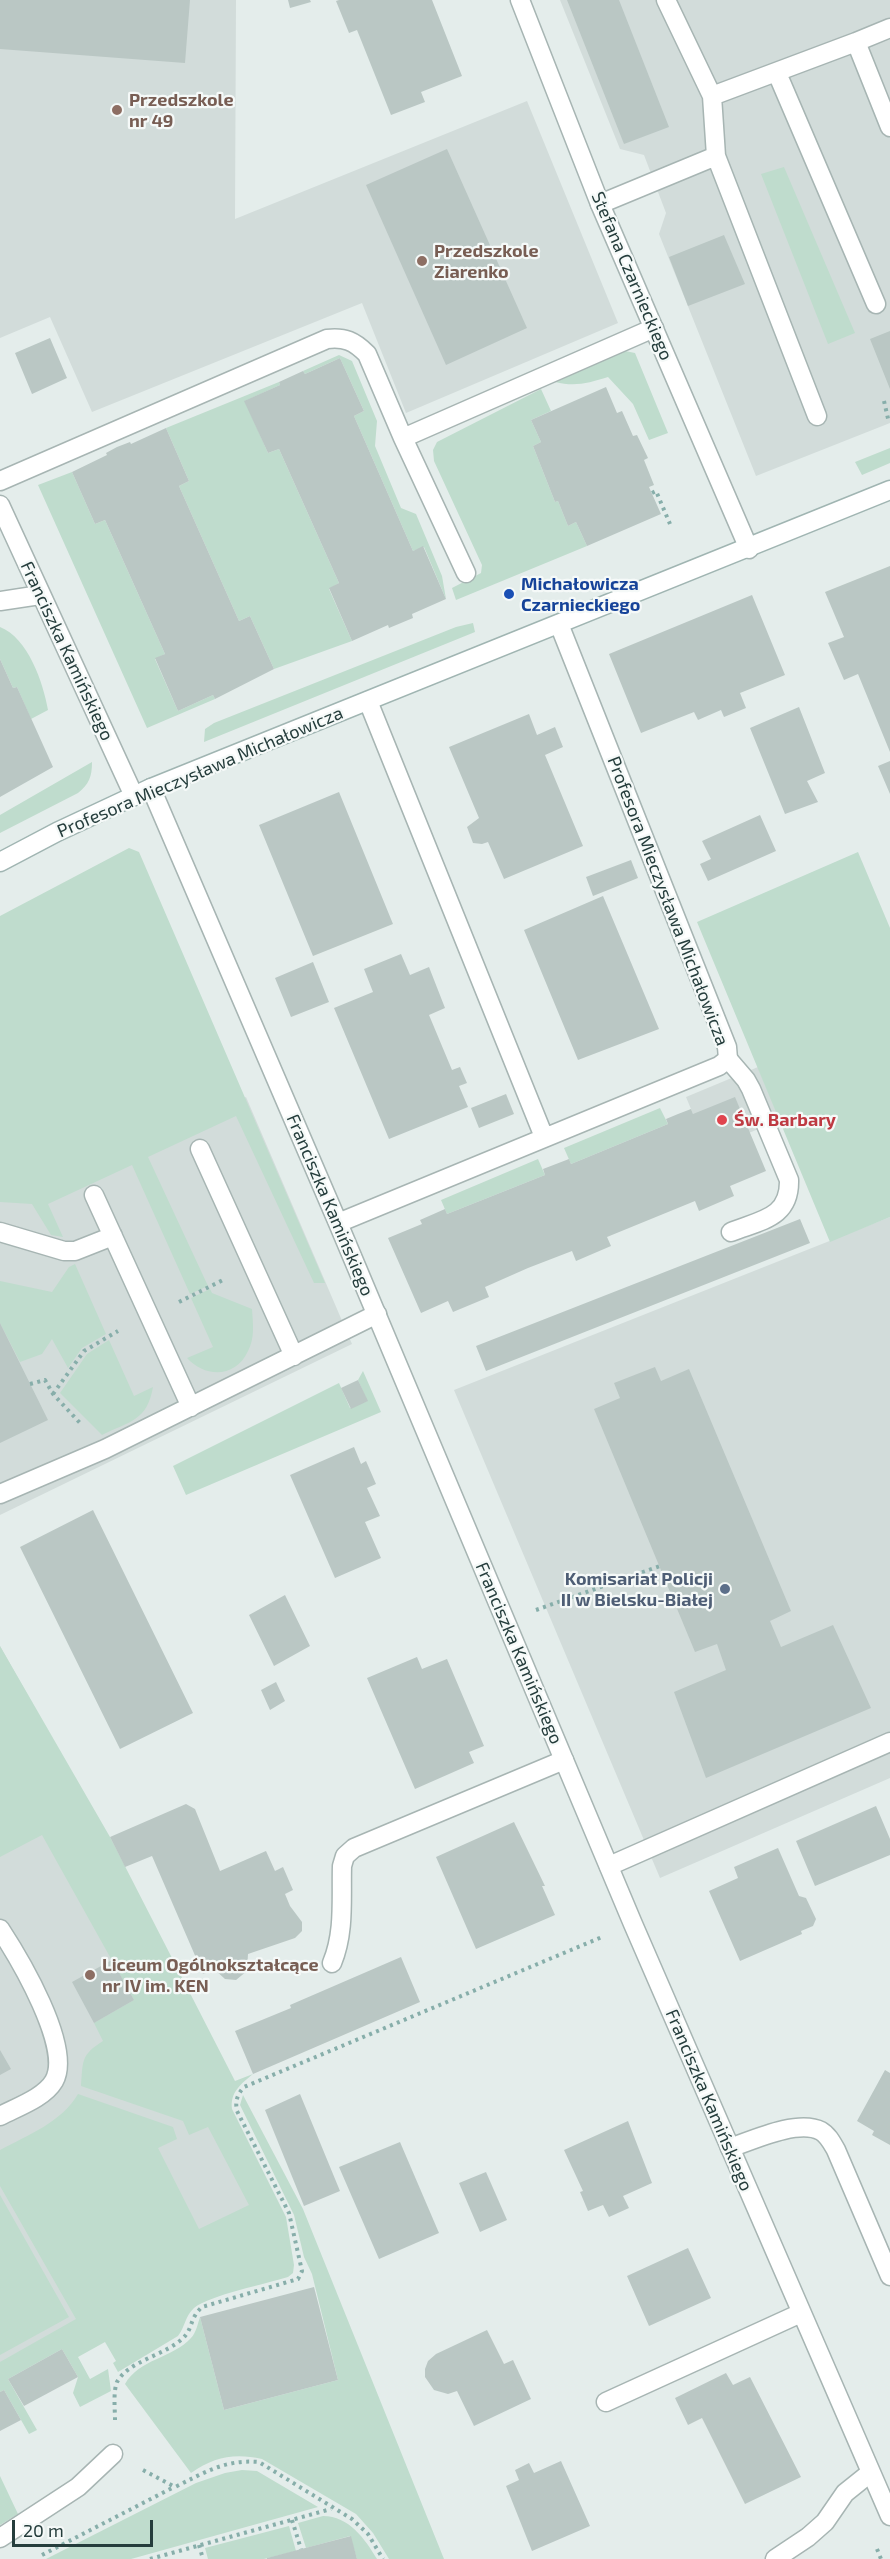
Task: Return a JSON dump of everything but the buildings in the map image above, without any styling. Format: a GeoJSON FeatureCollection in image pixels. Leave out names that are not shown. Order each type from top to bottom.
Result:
{"type":"FeatureCollection","features":[{"type":"Feature","properties":{"kind":"street","name":"Stefana Czarnieckiego"},"geometry":{"type":"LineString","coordinates":[[520,0],[600,204],[749,549]]}},
{"type":"Feature","properties":{"kind":"street"},"geometry":{"type":"LineString","coordinates":[[666,0],[712,96],[716,156],[817,416]]}},
{"type":"Feature","properties":{"kind":"street"},"geometry":{"type":"LineString","coordinates":[[712,96],[890,28]]}},
{"type":"Feature","properties":{"kind":"street"},"geometry":{"type":"LineString","coordinates":[[856,42],[890,127]]}},
{"type":"Feature","properties":{"kind":"street"},"geometry":{"type":"LineString","coordinates":[[777,73],[876,304]]}},
{"type":"Feature","properties":{"kind":"street"},"geometry":{"type":"LineString","coordinates":[[600,204],[716,156]]}},
{"type":"Feature","properties":{"kind":"street"},"geometry":{"type":"LineString","coordinates":[[403,438],[654,328]]}},
{"type":"Feature","properties":{"kind":"street"},"geometry":{"type":"LineString","coordinates":[[0,481],[327,339],[343,338],[357,344],[367,354],[466,573]]}},
{"type":"Feature","properties":{"kind":"street","name":"Profesora Mieczysława Michałowicza"},"geometry":{"type":"LineString","coordinates":[[0,862],[57,832],[151,788],[749,549],[890,490]]}},
{"type":"Feature","properties":{"kind":"street","name":"Franciszka Kamińskiego"},"geometry":{"type":"LineString","coordinates":[[0,505],[134,796]]}},
{"type":"Feature","properties":{"kind":"street"},"geometry":{"type":"LineString","coordinates":[[0,601],[40,594]]}},
{"type":"Feature","properties":{"kind":"street","name":"Profesora Mieczysława Michałowicza"},"geometry":{"type":"LineString","coordinates":[[338,1223],[719,1066],[728,1059],[727,1047],[559,624]]}},
{"type":"Feature","properties":{"kind":"street"},"geometry":{"type":"LineString","coordinates":[[368,701],[544,1137]]}},
{"type":"Feature","properties":{"kind":"street","name":"Franciszka Kamińskiego"},"geometry":{"type":"LineString","coordinates":[[151,788],[377,1314],[633,1924],[890,2516]]}},
{"type":"Feature","properties":{"kind":"street"},"geometry":{"type":"LineString","coordinates":[[728,1059],[751,1089],[789,1180],[790,1195],[784,1206],[776,1213],[732,1232]]}},
{"type":"Feature","properties":{"kind":"street"},"geometry":{"type":"LineString","coordinates":[[200,1149],[294,1356]]}},
{"type":"Feature","properties":{"kind":"street"},"geometry":{"type":"LineString","coordinates":[[94,1195],[191,1407]]}},
{"type":"Feature","properties":{"kind":"street"},"geometry":{"type":"LineString","coordinates":[[0,1232],[64,1251],[75,1251],[113,1236]]}},
{"type":"Feature","properties":{"kind":"street"},"geometry":{"type":"LineString","coordinates":[[0,1494],[105,1449],[377,1314]]}},
{"type":"Feature","properties":{"kind":"street"},"geometry":{"type":"LineString","coordinates":[[609,1866],[890,1742]]}},
{"type":"Feature","properties":{"kind":"street"},"geometry":{"type":"LineString","coordinates":[[332,1963],[337,1951],[341,1927],[342,1866],[345,1856],[354,1848],[564,1760]]}},
{"type":"Feature","properties":{"kind":"street"},"geometry":{"type":"LineString","coordinates":[[0,1929],[34,1987],[56,2044],[58,2061],[54,2080],[44,2092],[0,2116]]}},
{"type":"Feature","properties":{"kind":"street"},"geometry":{"type":"LineString","coordinates":[[730,2148],[797,2127],[812,2127],[823,2132],[836,2150],[890,2276]]}},
{"type":"Feature","properties":{"kind":"street"},"geometry":{"type":"LineString","coordinates":[[606,2402],[801,2313]]}},
{"type":"Feature","properties":{"kind":"street"},"geometry":{"type":"LineString","coordinates":[[0,2538],[42,2513],[78,2487],[113,2454]]}},
{"type":"Feature","properties":{"kind":"street"},"geometry":{"type":"LineString","coordinates":[[775,2559],[825,2522],[845,2493],[870,2473]]}},
{"type":"Feature","properties":{"kind":"path"},"geometry":{"type":"LineString","coordinates":[[884,401],[889,423]]}},
{"type":"Feature","properties":{"kind":"path"},"geometry":{"type":"LineString","coordinates":[[652,493],[656,491],[670,524]]}},
{"type":"Feature","properties":{"kind":"path"},"geometry":{"type":"LineString","coordinates":[[30,1384],[45,1380],[53,1394],[105,1449]]}},
{"type":"Feature","properties":{"kind":"path"},"geometry":{"type":"LineString","coordinates":[[536,1610],[660,1566]]}},
{"type":"Feature","properties":{"kind":"path"},"geometry":{"type":"LineString","coordinates":[[175,2487],[113,2454],[116,2384],[126,2372],[181,2340],[189,2330],[193,2315],[202,2307],[298,2279],[302,2271],[289,2213],[237,2111],[235,2103],[239,2093],[244,2087],[633,1924]]}},
{"type":"Feature","properties":{"kind":"path"},"geometry":{"type":"LineString","coordinates":[[33,2559],[225,2463],[244,2461],[259,2462],[332,2509],[352,2519],[368,2534],[383,2559]]}},
{"type":"Feature","properties":{"kind":"path"},"geometry":{"type":"LineString","coordinates":[[150,2559],[332,2509]]}},
{"type":"Feature","properties":{"kind":"path"},"geometry":{"type":"LineString","coordinates":[[292,2520],[301,2549]]}},
{"type":"Feature","properties":{"kind":"path"},"geometry":{"type":"LineString","coordinates":[[199,2545],[203,2559]]}},
{"type":"Feature","properties":{"kind":"shaded area"},"geometry":{"type":"Polygon","coordinates":[[[0,0],[236,0],[235,219],[527,101],[618,323],[406,413],[362,303],[92,412],[50,317],[0,338],[0,0]]]}},
{"type":"Feature","properties":{"kind":"shaded area"},"geometry":{"type":"Polygon","coordinates":[[[560,0],[890,0],[890,423],[756,476],[659,234],[666,213],[644,155],[620,149],[560,0]]]}},
{"type":"Feature","properties":{"kind":"shaded area"},"geometry":{"type":"Polygon","coordinates":[[[758,1067],[780,1120],[708,1150],[686,1097],[758,1067]]]}},
{"type":"Feature","properties":{"kind":"shaded area"},"geometry":{"type":"Polygon","coordinates":[[[246,1097],[352,1344],[0,1515],[0,1190],[246,1097]]]}},
{"type":"Feature","properties":{"kind":"shaded area"},"geometry":{"type":"Polygon","coordinates":[[[890,1217],[890,1778],[660,1878],[454,1390],[890,1217]]]}},
{"type":"Feature","properties":{"kind":"shaded area","name":"Liceum Ogólnokształcące nr IV im. KEN"},"geometry":{"type":"Polygon","coordinates":[[[0,1646],[125,1867],[223,2111],[279,2222],[0,2379],[0,1646]]]}},
{"type":"Feature","properties":{"kind":"green space"},"geometry":{"type":"Polygon","coordinates":[[[784,167],[855,333],[828,344],[761,174],[784,167]]]}},
{"type":"Feature","properties":{"kind":"green space"},"geometry":{"type":"Polygon","coordinates":[[[625,351],[635,353],[668,433],[649,440],[633,404],[608,377],[582,384],[555,382],[625,351]]]}},
{"type":"Feature","properties":{"kind":"green space"},"geometry":{"type":"Polygon","coordinates":[[[339,355],[352,361],[377,421],[375,446],[401,508],[416,514],[442,576],[446,599],[424,547],[413,551],[354,416],[364,411],[340,358],[305,374],[303,371],[339,355]]]}},
{"type":"Feature","properties":{"kind":"green space"},"geometry":{"type":"Polygon","coordinates":[[[279,382],[280,385],[245,401],[268,453],[279,449],[339,583],[329,589],[352,641],[274,669],[250,616],[239,621],[179,486],[189,481],[166,428],[279,382]]]}},
{"type":"Feature","properties":{"kind":"green space"},"geometry":{"type":"Polygon","coordinates":[[[541,389],[551,411],[531,420],[541,442],[533,446],[555,502],[558,501],[568,526],[576,522],[587,546],[456,600],[452,588],[481,573],[482,565],[434,461],[433,450],[437,442],[541,389]]]}},
{"type":"Feature","properties":{"kind":"green space"},"geometry":{"type":"Polygon","coordinates":[[[890,448],[890,463],[862,475],[855,462],[890,448]]]}},
{"type":"Feature","properties":{"kind":"green space"},"geometry":{"type":"Polygon","coordinates":[[[72,472],[95,524],[105,520],[165,654],[155,659],[178,711],[213,695],[215,699],[147,728],[38,485],[72,472]]]}},
{"type":"Feature","properties":{"kind":"green space"},"geometry":{"type":"Polygon","coordinates":[[[473,623],[475,632],[204,742],[205,729],[214,723],[456,627],[473,623]]]}},
{"type":"Feature","properties":{"kind":"green space"},"geometry":{"type":"Polygon","coordinates":[[[0,627],[19,641],[38,674],[48,710],[31,719],[17,687],[13,688],[0,659],[0,627]]]}},
{"type":"Feature","properties":{"kind":"green space"},"geometry":{"type":"Polygon","coordinates":[[[92,762],[89,780],[78,793],[0,833],[0,815],[92,762]]]}},
{"type":"Feature","properties":{"kind":"green space"},"geometry":{"type":"Polygon","coordinates":[[[129,848],[139,852],[325,1283],[314,1283],[236,1116],[148,1157],[208,1286],[190,1294],[132,1165],[48,1204],[63,1237],[51,1235],[32,1204],[0,1202],[0,916],[129,848]]]}},
{"type":"Feature","properties":{"kind":"green space"},"geometry":{"type":"Polygon","coordinates":[[[858,852],[890,928],[890,1217],[830,1242],[697,922],[858,852]]]}},
{"type":"Feature","properties":{"kind":"green space"},"geometry":{"type":"Polygon","coordinates":[[[660,1108],[668,1124],[571,1164],[564,1148],[660,1108]]]}},
{"type":"Feature","properties":{"kind":"green space"},"geometry":{"type":"Polygon","coordinates":[[[538,1159],[545,1175],[447,1214],[441,1200],[538,1159]]]}},
{"type":"Feature","properties":{"kind":"green space"},"geometry":{"type":"Polygon","coordinates":[[[75,1264],[106,1334],[82,1348],[68,1368],[52,1339],[42,1354],[20,1362],[0,1323],[0,1281],[52,1292],[69,1267],[75,1264]]]}},
{"type":"Feature","properties":{"kind":"green space"},"geometry":{"type":"Polygon","coordinates":[[[210,1289],[212,1293],[252,1309],[253,1336],[248,1351],[236,1366],[220,1372],[202,1369],[187,1358],[213,1347],[191,1298],[210,1289]]]}},
{"type":"Feature","properties":{"kind":"green space"},"geometry":{"type":"Polygon","coordinates":[[[109,1340],[134,1396],[153,1387],[142,1413],[129,1423],[102,1435],[60,1393],[87,1354],[109,1340]]]}},
{"type":"Feature","properties":{"kind":"green space"},"geometry":{"type":"Polygon","coordinates":[[[363,1371],[381,1412],[186,1495],[173,1466],[339,1383],[350,1408],[367,1401],[358,1380],[363,1371]]]}},
{"type":"Feature","properties":{"kind":"green space","name":"Liceum Ogólnokształcące nr IV im. KEN"},"geometry":{"type":"Polygon","coordinates":[[[0,1646],[110,1837],[235,2081],[253,2074],[235,2093],[232,2109],[286,2217],[294,2265],[293,2273],[288,2277],[225,2294],[202,2303],[191,2311],[178,2336],[118,2372],[113,2363],[116,2361],[105,2342],[78,2357],[90,2379],[108,2369],[111,2391],[80,2407],[73,2393],[78,2377],[62,2349],[8,2379],[37,2430],[29,2434],[4,2390],[0,2392],[0,2362],[76,2319],[0,2186],[0,2150],[54,2120],[78,2094],[173,2127],[177,2139],[158,2148],[199,2229],[249,2205],[208,2127],[189,2135],[183,2121],[81,2086],[84,2059],[103,2041],[94,2023],[134,2000],[42,1835],[0,1857],[0,1646]]]}},
{"type":"Feature","properties":{"kind":"green space"},"geometry":{"type":"Polygon","coordinates":[[[243,2095],[303,2209],[444,2559],[389,2559],[373,2533],[356,2514],[262,2459],[242,2456],[225,2458],[208,2463],[191,2473],[125,2384],[139,2369],[184,2345],[194,2333],[200,2317],[224,2410],[338,2380],[312,2274],[304,2257],[294,2215],[240,2105],[243,2095]]]}},
{"type":"Feature","properties":{"kind":"green space"},"geometry":{"type":"Polygon","coordinates":[[[0,2195],[69,2317],[0,2355],[0,2195]]]}},
{"type":"Feature","properties":{"kind":"green space"},"geometry":{"type":"Polygon","coordinates":[[[242,2470],[257,2471],[318,2507],[131,2559],[46,2559],[196,2483],[242,2470]]]}},
{"type":"Feature","properties":{"kind":"green space"},"geometry":{"type":"Polygon","coordinates":[[[0,2476],[18,2514],[0,2525],[0,2476]]]}},
{"type":"Feature","properties":{"kind":"green space"},"geometry":{"type":"Polygon","coordinates":[[[323,2516],[348,2524],[367,2544],[377,2559],[357,2559],[350,2536],[306,2548],[298,2523],[323,2516]]]}},
{"type":"Feature","properties":{"kind":"green space"},"geometry":{"type":"Polygon","coordinates":[[[289,2526],[296,2551],[264,2559],[208,2559],[205,2548],[289,2526]]]}},
{"type":"Feature","properties":{"kind":"place","name":"Przedszkole nr 49"},"geometry":{"type":"Point","coordinates":[117,110]}},
{"type":"Feature","properties":{"kind":"place","name":"Przedszkole Ziarenko"},"geometry":{"type":"Point","coordinates":[422,261]}},
{"type":"Feature","properties":{"kind":"place","name":"Michałowicza Czarnieckiego"},"geometry":{"type":"Point","coordinates":[509,594]}},
{"type":"Feature","properties":{"kind":"place","name":"Św. Barbary"},"geometry":{"type":"Point","coordinates":[722,1120]}},
{"type":"Feature","properties":{"kind":"place","name":"Komisariat Policji II w Bielsku-Białej"},"geometry":{"type":"Point","coordinates":[725,1589]}},
{"type":"Feature","properties":{"kind":"place","name":"Liceum Ogólnokształcące nr IV im. KEN"},"geometry":{"type":"Point","coordinates":[90,1975]}}]}
